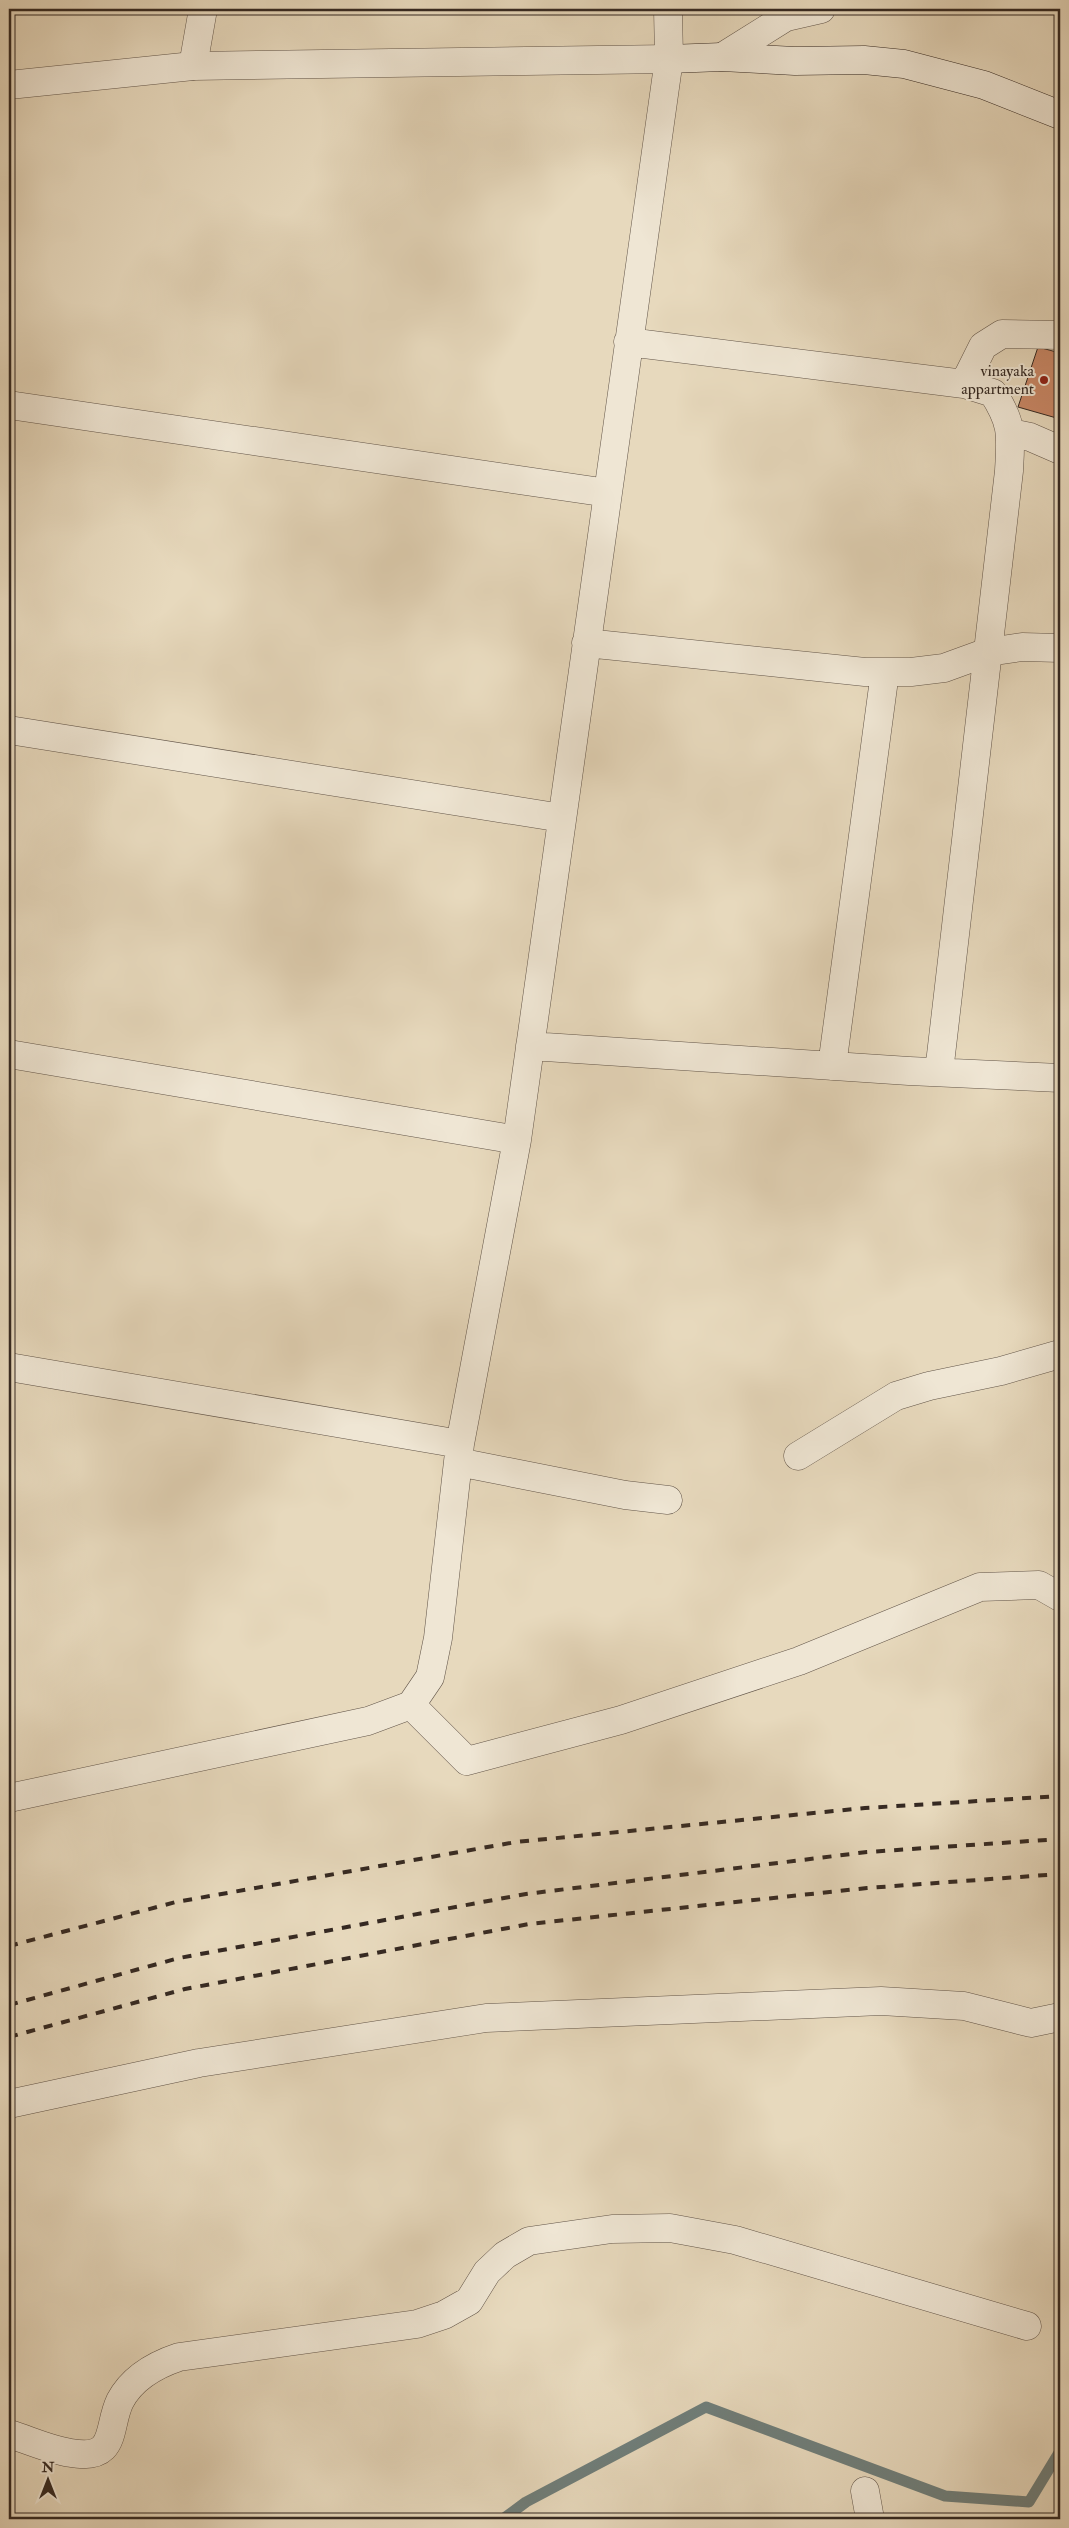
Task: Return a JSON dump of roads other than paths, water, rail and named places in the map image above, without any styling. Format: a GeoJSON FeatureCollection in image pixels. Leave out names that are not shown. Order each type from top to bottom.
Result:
{"type":"FeatureCollection","features":[{"type":"Feature","properties":{"kind":"street"},"geometry":{"type":"LineString","coordinates":[[193,66],[203,9]]}},
{"type":"Feature","properties":{"kind":"street"},"geometry":{"type":"LineString","coordinates":[[9,1798],[368,1721],[411,1705],[430,1677],[438,1638],[459,1453],[517,1140],[669,59],[668,9]]}},
{"type":"Feature","properties":{"kind":"street"},"geometry":{"type":"LineString","coordinates":[[722,57],[786,17],[821,9]]}},
{"type":"Feature","properties":{"kind":"street"},"geometry":{"type":"LineString","coordinates":[[9,85],[193,66],[722,57],[796,61],[864,60],[904,64],[984,86],[1060,115]]}},
{"type":"Feature","properties":{"kind":"street"},"geometry":{"type":"LineString","coordinates":[[964,384],[983,346],[1002,334],[1060,335]]}},
{"type":"Feature","properties":{"kind":"street"},"geometry":{"type":"LineString","coordinates":[[628,342],[964,384],[993,392],[1006,413],[1011,434],[1009,471],[939,1072]]}},
{"type":"Feature","properties":{"kind":"street"},"geometry":{"type":"LineString","coordinates":[[9,405],[608,493]]}},
{"type":"Feature","properties":{"kind":"street"},"geometry":{"type":"LineString","coordinates":[[1011,434],[1030,437],[1060,450]]}},
{"type":"Feature","properties":{"kind":"street"},"geometry":{"type":"LineString","coordinates":[[586,643],[865,672],[944,668],[988,652],[1022,648],[1060,648]]}},
{"type":"Feature","properties":{"kind":"street"},"geometry":{"type":"LineString","coordinates":[[832,1066],[885,672]]}},
{"type":"Feature","properties":{"kind":"street"},"geometry":{"type":"LineString","coordinates":[[9,730],[562,818]]}},
{"type":"Feature","properties":{"kind":"street"},"geometry":{"type":"LineString","coordinates":[[530,1046],[832,1066],[1060,1078]]}},
{"type":"Feature","properties":{"kind":"street"},"geometry":{"type":"LineString","coordinates":[[9,1054],[517,1140]]}},
{"type":"Feature","properties":{"kind":"street"},"geometry":{"type":"LineString","coordinates":[[798,1456],[896,1396],[929,1386],[1000,1372],[1060,1354]]}},
{"type":"Feature","properties":{"kind":"street"},"geometry":{"type":"LineString","coordinates":[[9,1367],[459,1453],[625,1495],[668,1500]]}},
{"type":"Feature","properties":{"kind":"street"},"geometry":{"type":"LineString","coordinates":[[411,1705],[467,1761],[621,1720],[799,1661],[980,1587],[1040,1585],[1060,1597]]}},
{"type":"Feature","properties":{"kind":"street"},"geometry":{"type":"LineString","coordinates":[[9,2104],[199,2062],[486,2018],[881,2000],[964,2006],[1032,2023],[1060,2017]]}},
{"type":"Feature","properties":{"kind":"street"},"geometry":{"type":"LineString","coordinates":[[9,2434],[70,2453],[88,2454],[104,2447],[112,2437],[120,2402],[132,2383],[158,2363],[179,2357],[417,2324],[444,2315],[469,2301],[487,2272],[505,2255],[529,2241],[612,2229],[670,2228],[735,2240],[1027,2326]]}},
{"type":"Feature","properties":{"kind":"street"},"geometry":{"type":"LineString","coordinates":[[865,2491],[870,2519]]}},
{"type":"Feature","properties":{"kind":"waterway"},"geometry":{"type":"LineString","coordinates":[[503,2519],[526,2502],[706,2407],[945,2496],[1029,2502],[1060,2451]]}},
{"type":"Feature","properties":{"kind":"railway"},"geometry":{"type":"LineString","coordinates":[[9,1946],[176,1902],[516,1842],[865,1808],[1060,1796]]}},
{"type":"Feature","properties":{"kind":"railway"},"geometry":{"type":"LineString","coordinates":[[9,2005],[179,1958],[526,1894],[867,1852],[1060,1839]]}},
{"type":"Feature","properties":{"kind":"railway"},"geometry":{"type":"LineString","coordinates":[[9,2037],[185,1989],[529,1924],[867,1888],[1060,1874]]}},
{"type":"Feature","properties":{"kind":"place","name":"vinayaka appartment"},"geometry":{"type":"Point","coordinates":[1044,380]}}]}
